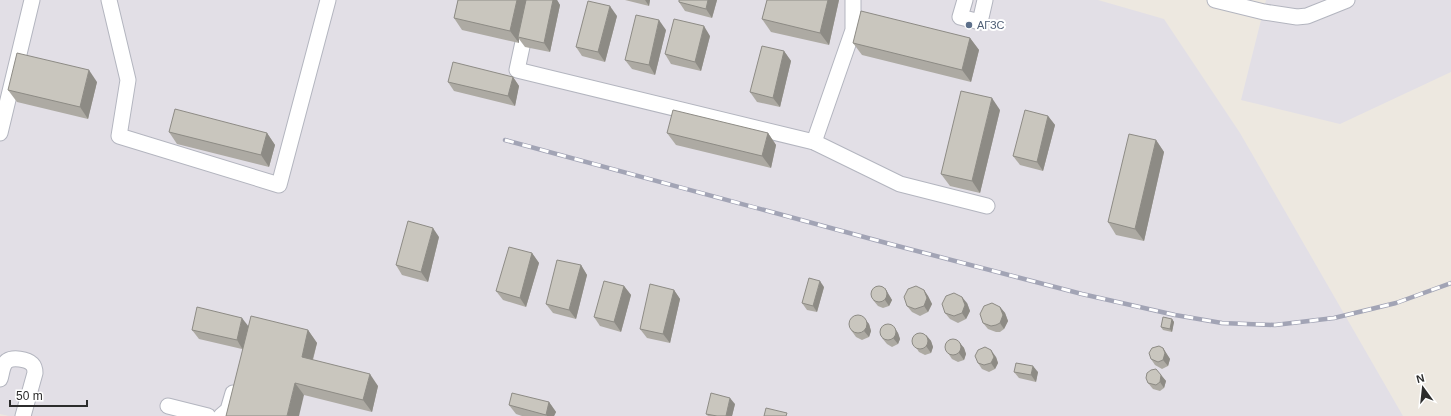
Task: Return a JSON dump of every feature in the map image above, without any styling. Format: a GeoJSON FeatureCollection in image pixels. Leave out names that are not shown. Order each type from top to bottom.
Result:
{"type":"FeatureCollection","features":[{"type":"Feature","properties":{"kind":"street"},"geometry":{"type":"LineString","coordinates":[[0,133],[32,0]]}},
{"type":"Feature","properties":{"kind":"street"},"geometry":{"type":"LineString","coordinates":[[108,0],[128,80],[119,136],[279,185],[328,0]]}},
{"type":"Feature","properties":{"kind":"street"},"geometry":{"type":"LineString","coordinates":[[532,0],[516,70],[814,142],[900,184],[987,206]]}},
{"type":"Feature","properties":{"kind":"street"},"geometry":{"type":"LineString","coordinates":[[814,142],[852,30],[853,0]]}},
{"type":"Feature","properties":{"kind":"street"},"geometry":{"type":"LineString","coordinates":[[965,0],[960,17],[980,22],[985,0]]}},
{"type":"Feature","properties":{"kind":"street"},"geometry":{"type":"LineString","coordinates":[[1215,0],[1264,12],[1297,18],[1307,16],[1347,0]]}},
{"type":"Feature","properties":{"kind":"street"},"geometry":{"type":"LineString","coordinates":[[0,379],[4,365],[7,361],[13,358],[31,362],[34,366],[35,373],[23,416]]}},
{"type":"Feature","properties":{"kind":"street"},"geometry":{"type":"LineString","coordinates":[[221,416],[228,410],[236,382]]}},
{"type":"Feature","properties":{"kind":"street"},"geometry":{"type":"LineString","coordinates":[[168,406],[208,416]]}},
{"type":"Feature","properties":{"kind":"shaded area"},"geometry":{"type":"Polygon","coordinates":[[[0,0],[1098,0],[1164,19],[1240,133],[1403,416],[9,416],[0,414],[0,0]]]}},
{"type":"Feature","properties":{"kind":"shaded area"},"geometry":{"type":"Polygon","coordinates":[[[1266,0],[1451,0],[1451,72],[1340,124],[1241,100],[1266,0]]]}},
{"type":"Feature","properties":{"kind":"building"},"geometry":{"type":"Polygon","coordinates":[[[458,0],[517,0],[510,31],[454,18],[458,0]]]}},
{"type":"Feature","properties":{"kind":"building"},"geometry":{"type":"Polygon","coordinates":[[[526,0],[553,0],[544,43],[518,37],[526,0]]]}},
{"type":"Feature","properties":{"kind":"building"},"geometry":{"type":"Polygon","coordinates":[[[679,0],[708,0],[706,9],[679,2],[679,0]]]}},
{"type":"Feature","properties":{"kind":"building"},"geometry":{"type":"Polygon","coordinates":[[[767,0],[828,0],[820,33],[762,19],[767,0]]]}},
{"type":"Feature","properties":{"kind":"building"},"geometry":{"type":"Polygon","coordinates":[[[588,1],[610,6],[598,52],[576,47],[588,1]]]}},
{"type":"Feature","properties":{"kind":"building"},"geometry":{"type":"Polygon","coordinates":[[[861,11],[970,38],[962,70],[853,43],[861,11]]]}},
{"type":"Feature","properties":{"kind":"building"},"geometry":{"type":"Polygon","coordinates":[[[636,15],[659,20],[649,65],[625,60],[636,15]]]}},
{"type":"Feature","properties":{"kind":"building"},"geometry":{"type":"Polygon","coordinates":[[[674,19],[704,26],[695,62],[665,54],[674,19]]]}},
{"type":"Feature","properties":{"kind":"building"},"geometry":{"type":"Polygon","coordinates":[[[762,46],[784,51],[773,98],[750,92],[762,46]]]}},
{"type":"Feature","properties":{"kind":"building"},"geometry":{"type":"Polygon","coordinates":[[[17,53],[89,70],[80,107],[8,90],[17,53]]]}},
{"type":"Feature","properties":{"kind":"building"},"geometry":{"type":"Polygon","coordinates":[[[453,62],[513,77],[508,96],[448,82],[453,62]]]}},
{"type":"Feature","properties":{"kind":"building"},"geometry":{"type":"Polygon","coordinates":[[[961,91],[992,98],[972,181],[941,174],[961,91]]]}},
{"type":"Feature","properties":{"kind":"building"},"geometry":{"type":"Polygon","coordinates":[[[175,109],[267,133],[261,155],[169,132],[175,109]]]}},
{"type":"Feature","properties":{"kind":"building"},"geometry":{"type":"Polygon","coordinates":[[[673,110],[768,133],[762,156],[667,133],[673,110]]]}},
{"type":"Feature","properties":{"kind":"building"},"geometry":{"type":"Polygon","coordinates":[[[1025,110],[1048,116],[1037,162],[1013,156],[1025,110]]]}},
{"type":"Feature","properties":{"kind":"building"},"geometry":{"type":"Polygon","coordinates":[[[1129,134],[1156,140],[1135,229],[1108,222],[1129,134]]]}},
{"type":"Feature","properties":{"kind":"building"},"geometry":{"type":"Polygon","coordinates":[[[408,221],[433,228],[421,272],[396,265],[408,221]]]}},
{"type":"Feature","properties":{"kind":"building"},"geometry":{"type":"Polygon","coordinates":[[[509,247],[532,253],[520,298],[496,291],[509,247]]]}},
{"type":"Feature","properties":{"kind":"building"},"geometry":{"type":"Polygon","coordinates":[[[557,260],[581,265],[569,310],[546,304],[557,260]]]}},
{"type":"Feature","properties":{"kind":"building"},"geometry":{"type":"Polygon","coordinates":[[[809,278],[820,281],[813,306],[802,303],[809,278]]]}},
{"type":"Feature","properties":{"kind":"building"},"geometry":{"type":"Polygon","coordinates":[[[604,281],[624,286],[614,322],[594,317],[604,281]]]}},
{"type":"Feature","properties":{"kind":"building"},"geometry":{"type":"Polygon","coordinates":[[[650,284],[674,290],[663,334],[640,329],[650,284]]]}},
{"type":"Feature","properties":{"kind":"building"},"geometry":{"type":"Polygon","coordinates":[[[879,286],[886,291],[887,294],[882,301],[879,302],[872,297],[871,294],[876,287],[879,286]]]}},
{"type":"Feature","properties":{"kind":"building"},"geometry":{"type":"Polygon","coordinates":[[[916,286],[924,290],[927,298],[924,306],[915,309],[907,306],[904,297],[908,289],[916,286]]]}},
{"type":"Feature","properties":{"kind":"building"},"geometry":{"type":"Polygon","coordinates":[[[954,293],[962,297],[965,305],[962,313],[954,316],[945,313],[942,304],[946,296],[954,293]]]}},
{"type":"Feature","properties":{"kind":"building"},"geometry":{"type":"Polygon","coordinates":[[[992,303],[1000,307],[1003,315],[1000,323],[991,326],[983,323],[980,314],[984,306],[992,303]]]}},
{"type":"Feature","properties":{"kind":"building"},"geometry":{"type":"Polygon","coordinates":[[[197,307],[242,318],[237,340],[192,330],[197,307]]]}},
{"type":"Feature","properties":{"kind":"building"},"geometry":{"type":"Polygon","coordinates":[[[858,315],[864,318],[867,324],[864,330],[858,333],[852,330],[849,324],[852,318],[858,315]]]}},
{"type":"Feature","properties":{"kind":"building"},"geometry":{"type":"Polygon","coordinates":[[[251,316],[308,330],[302,357],[370,374],[363,400],[295,383],[287,416],[226,416],[251,316]]]}},
{"type":"Feature","properties":{"kind":"building"},"geometry":{"type":"Polygon","coordinates":[[[1163,317],[1172,319],[1170,329],[1161,327],[1163,317]]]}},
{"type":"Feature","properties":{"kind":"building"},"geometry":{"type":"Polygon","coordinates":[[[888,324],[895,329],[896,332],[891,339],[888,340],[881,335],[880,332],[885,325],[888,324]]]}},
{"type":"Feature","properties":{"kind":"building"},"geometry":{"type":"Polygon","coordinates":[[[920,333],[927,338],[928,341],[923,348],[920,349],[913,344],[912,341],[917,334],[920,333]]]}},
{"type":"Feature","properties":{"kind":"building"},"geometry":{"type":"Polygon","coordinates":[[[953,339],[960,344],[961,347],[956,354],[953,355],[946,350],[945,347],[950,340],[953,339]]]}},
{"type":"Feature","properties":{"kind":"building"},"geometry":{"type":"Polygon","coordinates":[[[1159,346],[1163,348],[1165,353],[1163,360],[1158,362],[1151,359],[1149,353],[1152,348],[1159,346]]]}},
{"type":"Feature","properties":{"kind":"building"},"geometry":{"type":"Polygon","coordinates":[[[985,347],[991,350],[994,357],[991,363],[984,365],[978,363],[975,356],[978,350],[985,347]]]}},
{"type":"Feature","properties":{"kind":"building"},"geometry":{"type":"Polygon","coordinates":[[[1016,363],[1033,366],[1031,375],[1014,372],[1016,363]]]}},
{"type":"Feature","properties":{"kind":"building"},"geometry":{"type":"Polygon","coordinates":[[[1156,369],[1161,375],[1160,382],[1156,385],[1148,383],[1146,378],[1147,373],[1156,369]]]}},
{"type":"Feature","properties":{"kind":"building"},"geometry":{"type":"Polygon","coordinates":[[[512,393],[549,402],[546,415],[509,405],[512,393]]]}},
{"type":"Feature","properties":{"kind":"building"},"geometry":{"type":"Polygon","coordinates":[[[711,393],[730,398],[726,416],[706,414],[711,393]]]}},
{"type":"Feature","properties":{"kind":"building"},"geometry":{"type":"Polygon","coordinates":[[[766,408],[787,413],[786,416],[764,416],[766,408]]]}},
{"type":"Feature","properties":{"kind":"railway"},"geometry":{"type":"LineString","coordinates":[[505,140],[890,244],[1082,294],[1175,315],[1222,323],[1275,325],[1334,318],[1396,303],[1451,283]]}},
{"type":"Feature","properties":{"kind":"place","name":"АГЗС"},"geometry":{"type":"Point","coordinates":[969,25]}}]}
